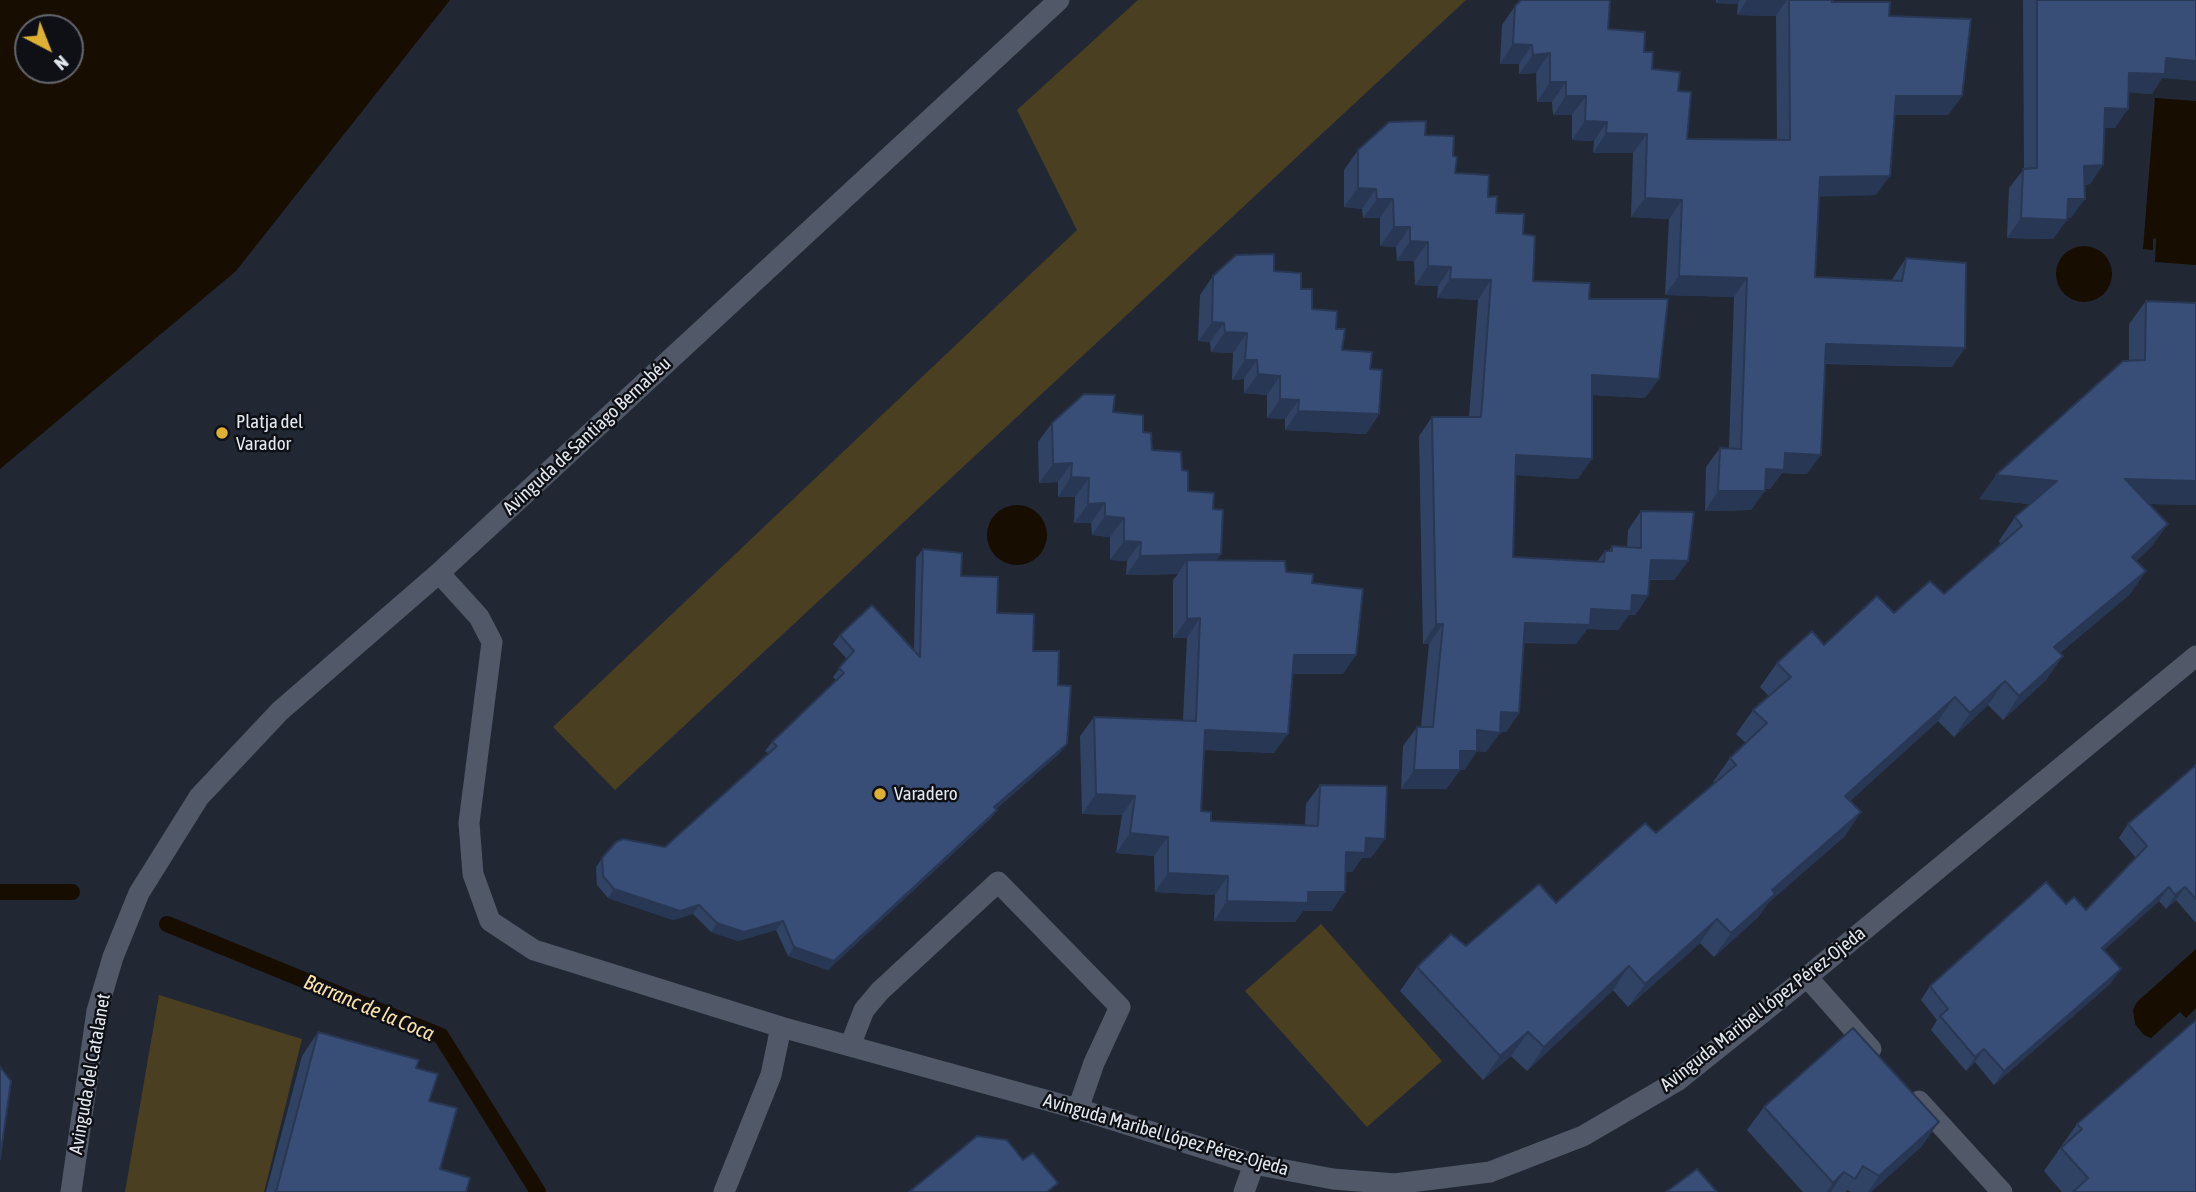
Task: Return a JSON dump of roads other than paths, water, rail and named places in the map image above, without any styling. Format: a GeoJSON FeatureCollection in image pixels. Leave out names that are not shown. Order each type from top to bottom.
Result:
{"type":"FeatureCollection","features":[{"type":"Feature","properties":{"kind":"street","name":"Avinguda de Santiago Bernabéu"},"geometry":{"type":"LineString","coordinates":[[139,893],[199,797],[280,711],[439,573],[1059,0]]}},
{"type":"Feature","properties":{"kind":"street","name":"Avinguda Maribel López Pérez-Ojeda"},"geometry":{"type":"LineString","coordinates":[[439,573],[479,617],[492,642],[469,823],[473,874],[490,921],[534,950],[781,1027],[1078,1109],[1254,1164],[1332,1185],[1395,1184],[1490,1172],[1583,1136],[1677,1081],[1807,978],[2196,656]]}},
{"type":"Feature","properties":{"kind":"street"},"geometry":{"type":"LineString","coordinates":[[850,1046],[864,1010],[880,991],[998,882],[1120,1007],[1094,1063],[1078,1109]]}},
{"type":"Feature","properties":{"kind":"street","name":"Avinguda del Catalanet"},"geometry":{"type":"LineString","coordinates":[[71,1192],[97,1012],[113,957],[139,893]]}},
{"type":"Feature","properties":{"kind":"street"},"geometry":{"type":"LineString","coordinates":[[1807,978],[1885,1064]]}},
{"type":"Feature","properties":{"kind":"street"},"geometry":{"type":"LineString","coordinates":[[724,1192],[771,1075],[781,1027]]}},
{"type":"Feature","properties":{"kind":"street"},"geometry":{"type":"LineString","coordinates":[[1903,1083],[2002,1192]]}},
{"type":"Feature","properties":{"kind":"street"},"geometry":{"type":"LineString","coordinates":[[1244,1192],[1254,1164]]}},
{"type":"Feature","properties":{"kind":"waterway","name":"Barranc de la Coca"},"geometry":{"type":"LineString","coordinates":[[0,892],[72,892]]}},
{"type":"Feature","properties":{"kind":"waterway","name":"Barranc de la Coca"},"geometry":{"type":"LineString","coordinates":[[167,924],[441,1036],[538,1192]]}},
{"type":"Feature","properties":{"kind":"place","name":"Platja del Varador"},"geometry":{"type":"Point","coordinates":[222,433]}},
{"type":"Feature","properties":{"kind":"place","name":"Varadero"},"geometry":{"type":"Point","coordinates":[880,794]}}]}
